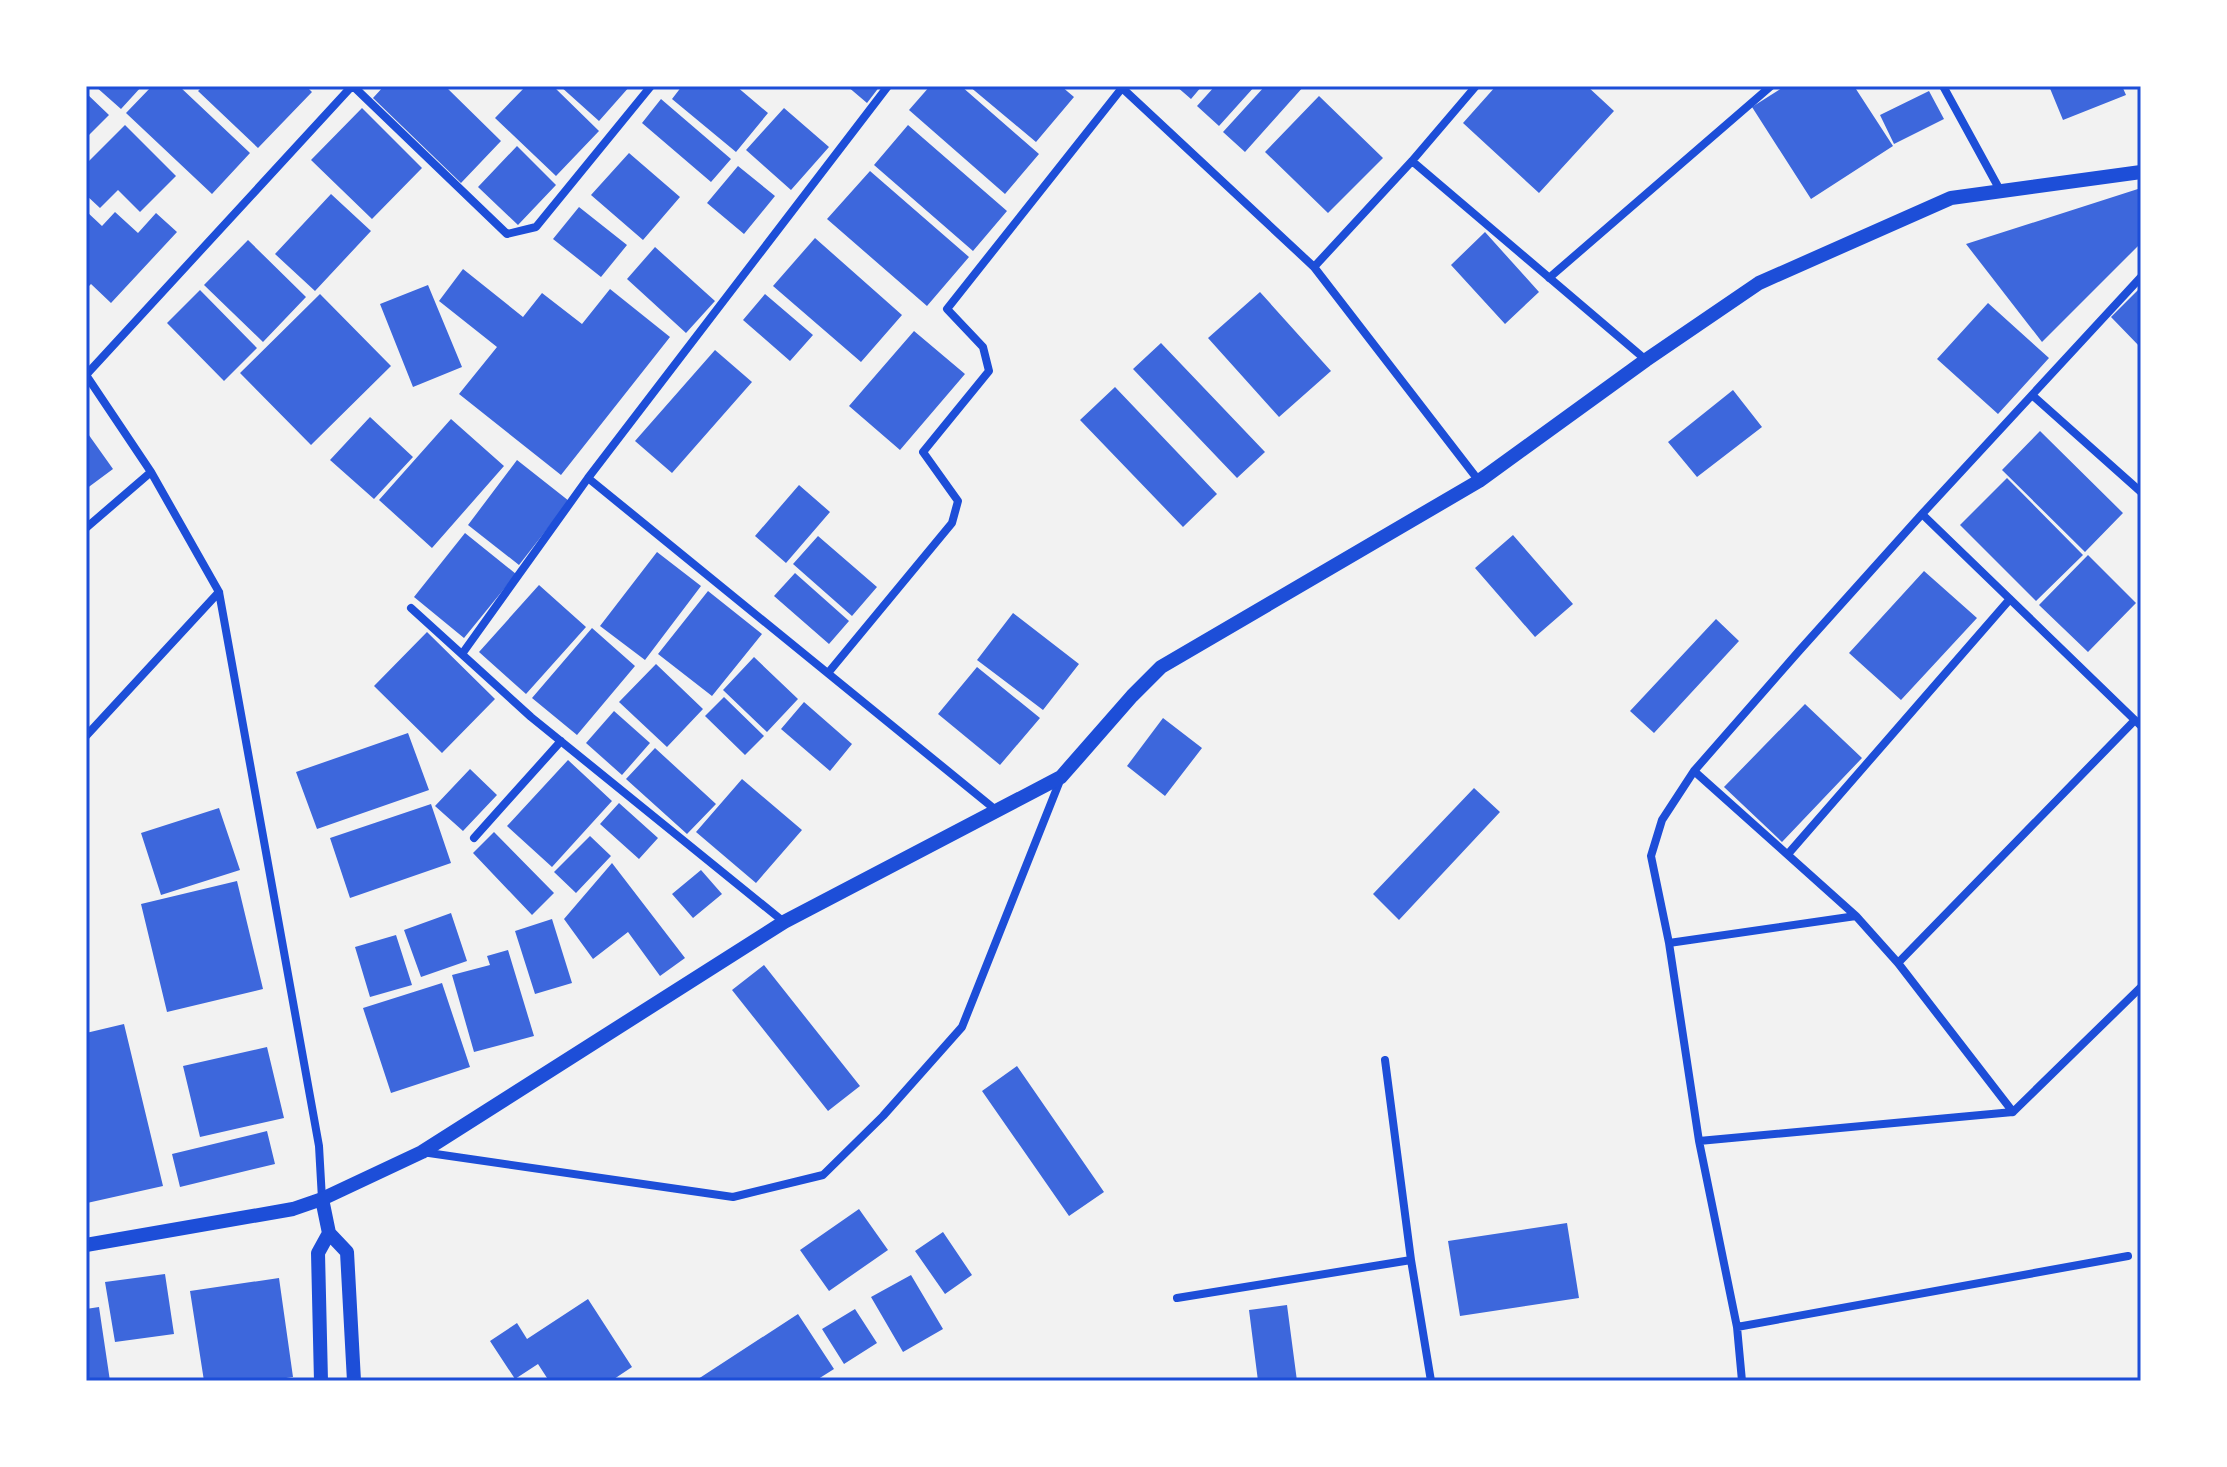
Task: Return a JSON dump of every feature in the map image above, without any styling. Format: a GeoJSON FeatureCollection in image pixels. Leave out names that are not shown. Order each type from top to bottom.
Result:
{"type":"FeatureCollection","features":[{"type":"Feature","properties":{"kind":"street"},"geometry":{"type":"LineString","coordinates":[[354,1381],[347,1252],[329,1233],[322,1199],[319,1146],[219,592],[151,472],[86,375],[353,86],[507,234],[536,227],[651,86]]}},
{"type":"Feature","properties":{"kind":"street"},"geometry":{"type":"LineString","coordinates":[[462,654],[588,478],[888,86]]}},
{"type":"Feature","properties":{"kind":"street"},"geometry":{"type":"LineString","coordinates":[[1314,267],[1476,86]]}},
{"type":"Feature","properties":{"kind":"street"},"geometry":{"type":"LineString","coordinates":[[1549,278],[1771,86]]}},
{"type":"Feature","properties":{"kind":"street"},"geometry":{"type":"LineString","coordinates":[[1943,86],[2001,192]]}},
{"type":"Feature","properties":{"kind":"street"},"geometry":{"type":"LineString","coordinates":[[828,673],[952,523],[958,501],[923,452],[989,371],[983,347],[947,309],[1121,87],[1314,267],[1479,481]]}},
{"type":"Feature","properties":{"kind":"street"},"geometry":{"type":"LineString","coordinates":[[1412,161],[1646,360]]}},
{"type":"Feature","properties":{"kind":"street"},"geometry":{"type":"LineString","coordinates":[[422,1152],[733,1197],[823,1175],[883,1116],[962,1027],[1061,777],[1161,667],[1479,481],[1759,283],[1951,198],[2141,172]]}},
{"type":"Feature","properties":{"kind":"street"},"geometry":{"type":"LineString","coordinates":[[1742,1381],[1737,1327],[1699,1141],[1669,943],[1651,856],[1662,820],[1694,771],[1922,514],[2141,277]]}},
{"type":"Feature","properties":{"kind":"street"},"geometry":{"type":"LineString","coordinates":[[2032,395],[2141,492]]}},
{"type":"Feature","properties":{"kind":"street"},"geometry":{"type":"LineString","coordinates":[[86,528],[151,472]]}},
{"type":"Feature","properties":{"kind":"street"},"geometry":{"type":"LineString","coordinates":[[588,478],[997,811]]}},
{"type":"Feature","properties":{"kind":"street"},"geometry":{"type":"LineString","coordinates":[[1898,963],[2138,723],[1922,514]]}},
{"type":"Feature","properties":{"kind":"street"},"geometry":{"type":"LineString","coordinates":[[86,736],[219,592]]}},
{"type":"Feature","properties":{"kind":"street"},"geometry":{"type":"LineString","coordinates":[[1788,854],[2010,599]]}},
{"type":"Feature","properties":{"kind":"street"},"geometry":{"type":"LineString","coordinates":[[411,608],[561,741],[784,922]]}},
{"type":"Feature","properties":{"kind":"street"},"geometry":{"type":"LineString","coordinates":[[474,838],[561,741]]}},
{"type":"Feature","properties":{"kind":"street"},"geometry":{"type":"LineString","coordinates":[[1694,771],[1856,916],[1898,963],[2013,1112]]}},
{"type":"Feature","properties":{"kind":"street"},"geometry":{"type":"LineString","coordinates":[[86,1245],[293,1209],[322,1199],[422,1152],[784,922],[1061,777]]}},
{"type":"Feature","properties":{"kind":"street"},"geometry":{"type":"LineString","coordinates":[[1669,943],[1856,916]]}},
{"type":"Feature","properties":{"kind":"street"},"geometry":{"type":"LineString","coordinates":[[1699,1141],[2013,1112],[2141,987]]}},
{"type":"Feature","properties":{"kind":"street"},"geometry":{"type":"LineString","coordinates":[[1385,1060],[1411,1260],[1431,1381]]}},
{"type":"Feature","properties":{"kind":"street"},"geometry":{"type":"LineString","coordinates":[[321,1381],[318,1253],[329,1233]]}},
{"type":"Feature","properties":{"kind":"street"},"geometry":{"type":"LineString","coordinates":[[1737,1327],[2128,1256]]}},
{"type":"Feature","properties":{"kind":"street"},"geometry":{"type":"LineString","coordinates":[[1177,1298],[1411,1260]]}},
{"type":"Feature","properties":{"kind":"building"},"geometry":{"type":"Polygon","coordinates":[[[95,86],[142,86],[121,109],[95,86]]]}},
{"type":"Feature","properties":{"kind":"building"},"geometry":{"type":"Polygon","coordinates":[[[152,86],[179,86],[250,153],[212,194],[126,113],[152,86]]]}},
{"type":"Feature","properties":{"kind":"building"},"geometry":{"type":"Polygon","coordinates":[[[203,86],[306,86],[312,92],[258,148],[198,91],[203,86]]]}},
{"type":"Feature","properties":{"kind":"building"},"geometry":{"type":"Polygon","coordinates":[[[384,86],[445,86],[501,141],[461,183],[373,98],[384,86]]]}},
{"type":"Feature","properties":{"kind":"building"},"geometry":{"type":"Polygon","coordinates":[[[526,86],[553,86],[599,131],[556,176],[495,118],[526,86]]]}},
{"type":"Feature","properties":{"kind":"building"},"geometry":{"type":"Polygon","coordinates":[[[560,86],[630,86],[599,121],[560,86]]]}},
{"type":"Feature","properties":{"kind":"building"},"geometry":{"type":"Polygon","coordinates":[[[682,86],[736,86],[768,113],[736,152],[672,99],[682,86]]]}},
{"type":"Feature","properties":{"kind":"building"},"geometry":{"type":"Polygon","coordinates":[[[847,86],[880,86],[867,103],[847,86]]]}},
{"type":"Feature","properties":{"kind":"building"},"geometry":{"type":"Polygon","coordinates":[[[930,86],[961,86],[1039,154],[1005,194],[909,110],[930,86]]]}},
{"type":"Feature","properties":{"kind":"building"},"geometry":{"type":"Polygon","coordinates":[[[969,86],[1061,86],[1074,97],[1036,142],[969,86]]]}},
{"type":"Feature","properties":{"kind":"building"},"geometry":{"type":"Polygon","coordinates":[[[1176,86],[1202,86],[1191,99],[1176,86]]]}},
{"type":"Feature","properties":{"kind":"building"},"geometry":{"type":"Polygon","coordinates":[[[1215,86],[1255,86],[1219,126],[1197,106],[1215,86]]]}},
{"type":"Feature","properties":{"kind":"building"},"geometry":{"type":"Polygon","coordinates":[[[1265,86],[1304,86],[1245,152],[1223,132],[1265,86]]]}},
{"type":"Feature","properties":{"kind":"building"},"geometry":{"type":"Polygon","coordinates":[[[1496,86],[1587,86],[1614,111],[1539,193],[1463,123],[1496,86]]]}},
{"type":"Feature","properties":{"kind":"building"},"geometry":{"type":"Polygon","coordinates":[[[1785,86],[1854,86],[1893,146],[1811,199],[1752,107],[1785,86]]]}},
{"type":"Feature","properties":{"kind":"building"},"geometry":{"type":"Polygon","coordinates":[[[2049,86],[2122,86],[2126,95],[2063,120],[2049,86]]]}},
{"type":"Feature","properties":{"kind":"building"},"geometry":{"type":"Polygon","coordinates":[[[1929,91],[1944,119],[1894,144],[1880,115],[1929,91]]]}},
{"type":"Feature","properties":{"kind":"building"},"geometry":{"type":"Polygon","coordinates":[[[86,93],[109,115],[86,138],[86,93]]]}},
{"type":"Feature","properties":{"kind":"building"},"geometry":{"type":"Polygon","coordinates":[[[1319,96],[1383,158],[1328,213],[1265,152],[1319,96]]]}},
{"type":"Feature","properties":{"kind":"building"},"geometry":{"type":"Polygon","coordinates":[[[661,99],[731,159],[711,182],[642,123],[661,99]]]}},
{"type":"Feature","properties":{"kind":"building"},"geometry":{"type":"Polygon","coordinates":[[[362,108],[422,168],[372,219],[311,160],[362,108]]]}},
{"type":"Feature","properties":{"kind":"building"},"geometry":{"type":"Polygon","coordinates":[[[784,108],[829,147],[791,190],[746,150],[784,108]]]}},
{"type":"Feature","properties":{"kind":"building"},"geometry":{"type":"Polygon","coordinates":[[[125,125],[176,176],[140,212],[118,190],[100,208],[86,195],[86,164],[125,125]]]}},
{"type":"Feature","properties":{"kind":"building"},"geometry":{"type":"Polygon","coordinates":[[[908,125],[1007,211],[973,251],[874,165],[908,125]]]}},
{"type":"Feature","properties":{"kind":"building"},"geometry":{"type":"Polygon","coordinates":[[[517,146],[556,185],[518,225],[478,187],[517,146]]]}},
{"type":"Feature","properties":{"kind":"building"},"geometry":{"type":"Polygon","coordinates":[[[629,153],[680,197],[643,240],[591,195],[629,153]]]}},
{"type":"Feature","properties":{"kind":"building"},"geometry":{"type":"Polygon","coordinates":[[[738,166],[775,196],[744,234],[707,203],[738,166]]]}},
{"type":"Feature","properties":{"kind":"building"},"geometry":{"type":"Polygon","coordinates":[[[870,171],[969,257],[927,306],[827,219],[870,171]]]}},
{"type":"Feature","properties":{"kind":"building"},"geometry":{"type":"Polygon","coordinates":[[[2141,188],[2141,243],[2042,342],[1966,244],[2141,188]]]}},
{"type":"Feature","properties":{"kind":"building"},"geometry":{"type":"Polygon","coordinates":[[[331,194],[371,231],[315,291],[275,254],[331,194]]]}},
{"type":"Feature","properties":{"kind":"building"},"geometry":{"type":"Polygon","coordinates":[[[579,207],[627,245],[601,277],[553,239],[579,207]]]}},
{"type":"Feature","properties":{"kind":"building"},"geometry":{"type":"Polygon","coordinates":[[[86,211],[102,226],[115,212],[138,233],[156,213],[177,232],[111,303],[91,284],[86,289],[86,211]]]}},
{"type":"Feature","properties":{"kind":"building"},"geometry":{"type":"Polygon","coordinates":[[[1485,232],[1539,292],[1505,324],[1451,265],[1485,232]]]}},
{"type":"Feature","properties":{"kind":"building"},"geometry":{"type":"Polygon","coordinates":[[[815,238],[902,315],[861,362],[773,286],[815,238]]]}},
{"type":"Feature","properties":{"kind":"building"},"geometry":{"type":"Polygon","coordinates":[[[248,240],[306,297],[263,342],[204,285],[248,240]]]}},
{"type":"Feature","properties":{"kind":"building"},"geometry":{"type":"Polygon","coordinates":[[[655,247],[715,301],[686,333],[627,279],[655,247]]]}},
{"type":"Feature","properties":{"kind":"building"},"geometry":{"type":"Polygon","coordinates":[[[463,269],[523,317],[542,293],[582,324],[610,289],[670,337],[561,475],[459,394],[497,347],[439,301],[463,269]]]}},
{"type":"Feature","properties":{"kind":"building"},"geometry":{"type":"Polygon","coordinates":[[[428,285],[462,367],[413,387],[380,304],[428,285]]]}},
{"type":"Feature","properties":{"kind":"building"},"geometry":{"type":"Polygon","coordinates":[[[2141,287],[2141,348],[2111,317],[2141,287]]]}},
{"type":"Feature","properties":{"kind":"building"},"geometry":{"type":"Polygon","coordinates":[[[200,290],[257,348],[224,381],[167,323],[200,290]]]}},
{"type":"Feature","properties":{"kind":"building"},"geometry":{"type":"Polygon","coordinates":[[[1260,292],[1331,371],[1279,417],[1208,338],[1260,292]]]}},
{"type":"Feature","properties":{"kind":"building"},"geometry":{"type":"Polygon","coordinates":[[[320,294],[391,366],[311,445],[240,373],[320,294]]]}},
{"type":"Feature","properties":{"kind":"building"},"geometry":{"type":"Polygon","coordinates":[[[765,294],[813,335],[790,361],[743,320],[765,294]]]}},
{"type":"Feature","properties":{"kind":"building"},"geometry":{"type":"Polygon","coordinates":[[[1988,303],[2049,358],[1998,414],[1937,359],[1988,303]]]}},
{"type":"Feature","properties":{"kind":"building"},"geometry":{"type":"Polygon","coordinates":[[[914,331],[965,374],[900,450],[849,406],[914,331]]]}},
{"type":"Feature","properties":{"kind":"building"},"geometry":{"type":"Polygon","coordinates":[[[1161,343],[1265,452],[1237,478],[1133,369],[1161,343]]]}},
{"type":"Feature","properties":{"kind":"building"},"geometry":{"type":"Polygon","coordinates":[[[715,350],[752,382],[672,473],[635,441],[715,350]]]}},
{"type":"Feature","properties":{"kind":"building"},"geometry":{"type":"Polygon","coordinates":[[[1115,387],[1217,494],[1183,527],[1080,420],[1115,387]]]}},
{"type":"Feature","properties":{"kind":"building"},"geometry":{"type":"Polygon","coordinates":[[[1733,390],[1762,427],[1697,477],[1668,442],[1733,390]]]}},
{"type":"Feature","properties":{"kind":"building"},"geometry":{"type":"Polygon","coordinates":[[[370,417],[413,457],[374,499],[330,460],[370,417]]]}},
{"type":"Feature","properties":{"kind":"building"},"geometry":{"type":"Polygon","coordinates":[[[451,419],[504,466],[432,548],[379,500],[451,419]]]}},
{"type":"Feature","properties":{"kind":"building"},"geometry":{"type":"Polygon","coordinates":[[[86,431],[113,469],[86,489],[86,431]]]}},
{"type":"Feature","properties":{"kind":"building"},"geometry":{"type":"Polygon","coordinates":[[[2040,431],[2123,513],[2085,552],[2002,470],[2040,431]]]}},
{"type":"Feature","properties":{"kind":"building"},"geometry":{"type":"Polygon","coordinates":[[[517,460],[569,501],[519,565],[468,525],[517,460]]]}},
{"type":"Feature","properties":{"kind":"building"},"geometry":{"type":"Polygon","coordinates":[[[2007,478],[2083,555],[2036,601],[1960,525],[2007,478]]]}},
{"type":"Feature","properties":{"kind":"building"},"geometry":{"type":"Polygon","coordinates":[[[799,485],[830,512],[786,563],[755,536],[799,485]]]}},
{"type":"Feature","properties":{"kind":"building"},"geometry":{"type":"Polygon","coordinates":[[[465,533],[516,574],[464,638],[414,597],[465,533]]]}},
{"type":"Feature","properties":{"kind":"building"},"geometry":{"type":"Polygon","coordinates":[[[1513,535],[1573,604],[1535,637],[1475,568],[1513,535]]]}},
{"type":"Feature","properties":{"kind":"building"},"geometry":{"type":"Polygon","coordinates":[[[818,536],[877,587],[852,616],[793,564],[818,536]]]}},
{"type":"Feature","properties":{"kind":"building"},"geometry":{"type":"Polygon","coordinates":[[[657,552],[701,586],[645,660],[600,626],[657,552]]]}},
{"type":"Feature","properties":{"kind":"building"},"geometry":{"type":"Polygon","coordinates":[[[2088,555],[2136,603],[2088,652],[2039,605],[2088,555]]]}},
{"type":"Feature","properties":{"kind":"building"},"geometry":{"type":"Polygon","coordinates":[[[1924,571],[1977,618],[1901,700],[1849,653],[1924,571]]]}},
{"type":"Feature","properties":{"kind":"building"},"geometry":{"type":"Polygon","coordinates":[[[795,573],[849,621],[829,644],[774,596],[795,573]]]}},
{"type":"Feature","properties":{"kind":"building"},"geometry":{"type":"Polygon","coordinates":[[[539,585],[586,627],[526,694],[479,652],[539,585]]]}},
{"type":"Feature","properties":{"kind":"building"},"geometry":{"type":"Polygon","coordinates":[[[708,591],[762,634],[712,696],[658,654],[708,591]]]}},
{"type":"Feature","properties":{"kind":"building"},"geometry":{"type":"Polygon","coordinates":[[[1013,613],[1079,664],[1043,710],[977,660],[1013,613]]]}},
{"type":"Feature","properties":{"kind":"building"},"geometry":{"type":"Polygon","coordinates":[[[1716,619],[1739,641],[1654,733],[1630,711],[1716,619]]]}},
{"type":"Feature","properties":{"kind":"building"},"geometry":{"type":"Polygon","coordinates":[[[592,628],[635,666],[577,735],[532,698],[592,628]]]}},
{"type":"Feature","properties":{"kind":"building"},"geometry":{"type":"Polygon","coordinates":[[[427,632],[495,699],[442,753],[374,686],[427,632]]]}},
{"type":"Feature","properties":{"kind":"building"},"geometry":{"type":"Polygon","coordinates":[[[754,657],[798,699],[767,732],[723,690],[754,657]]]}},
{"type":"Feature","properties":{"kind":"building"},"geometry":{"type":"Polygon","coordinates":[[[656,664],[703,709],[667,747],[619,702],[656,664]]]}},
{"type":"Feature","properties":{"kind":"building"},"geometry":{"type":"Polygon","coordinates":[[[977,667],[1040,718],[1000,765],[938,714],[977,667]]]}},
{"type":"Feature","properties":{"kind":"building"},"geometry":{"type":"Polygon","coordinates":[[[724,697],[764,736],[745,755],[705,716],[724,697]]]}},
{"type":"Feature","properties":{"kind":"building"},"geometry":{"type":"Polygon","coordinates":[[[804,702],[852,744],[830,771],[781,729],[804,702]]]}},
{"type":"Feature","properties":{"kind":"building"},"geometry":{"type":"Polygon","coordinates":[[[1805,704],[1862,758],[1782,842],[1724,787],[1805,704]]]}},
{"type":"Feature","properties":{"kind":"building"},"geometry":{"type":"Polygon","coordinates":[[[614,711],[650,743],[622,775],[586,743],[614,711]]]}},
{"type":"Feature","properties":{"kind":"building"},"geometry":{"type":"Polygon","coordinates":[[[1163,718],[1202,748],[1165,796],[1127,766],[1163,718]]]}},
{"type":"Feature","properties":{"kind":"building"},"geometry":{"type":"Polygon","coordinates":[[[408,733],[429,790],[317,829],[296,772],[408,733]]]}},
{"type":"Feature","properties":{"kind":"building"},"geometry":{"type":"Polygon","coordinates":[[[655,748],[716,804],[687,834],[626,779],[655,748]]]}},
{"type":"Feature","properties":{"kind":"building"},"geometry":{"type":"Polygon","coordinates":[[[568,760],[612,801],[552,867],[507,826],[568,760]]]}},
{"type":"Feature","properties":{"kind":"building"},"geometry":{"type":"Polygon","coordinates":[[[470,769],[497,795],[463,831],[435,806],[470,769]]]}},
{"type":"Feature","properties":{"kind":"building"},"geometry":{"type":"Polygon","coordinates":[[[742,779],[802,830],[756,883],[696,832],[742,779]]]}},
{"type":"Feature","properties":{"kind":"building"},"geometry":{"type":"Polygon","coordinates":[[[1474,788],[1500,812],[1399,920],[1373,894],[1474,788]]]}},
{"type":"Feature","properties":{"kind":"building"},"geometry":{"type":"Polygon","coordinates":[[[619,803],[658,838],[639,859],[600,824],[619,803]]]}},
{"type":"Feature","properties":{"kind":"building"},"geometry":{"type":"Polygon","coordinates":[[[431,804],[451,863],[350,898],[330,838],[431,804]]]}},
{"type":"Feature","properties":{"kind":"building"},"geometry":{"type":"Polygon","coordinates":[[[219,808],[240,870],[161,895],[141,833],[219,808]]]}},
{"type":"Feature","properties":{"kind":"building"},"geometry":{"type":"Polygon","coordinates":[[[494,832],[554,893],[532,915],[473,853],[494,832]]]}},
{"type":"Feature","properties":{"kind":"building"},"geometry":{"type":"Polygon","coordinates":[[[590,836],[611,856],[576,893],[554,872],[590,836]]]}},
{"type":"Feature","properties":{"kind":"building"},"geometry":{"type":"Polygon","coordinates":[[[612,863],[685,958],[660,976],[628,932],[593,959],[564,919],[612,863]]]}},
{"type":"Feature","properties":{"kind":"building"},"geometry":{"type":"Polygon","coordinates":[[[701,870],[722,894],[693,918],[672,894],[701,870]]]}},
{"type":"Feature","properties":{"kind":"building"},"geometry":{"type":"Polygon","coordinates":[[[237,881],[263,989],[167,1012],[141,904],[237,881]]]}},
{"type":"Feature","properties":{"kind":"building"},"geometry":{"type":"Polygon","coordinates":[[[451,913],[467,961],[421,977],[404,930],[451,913]]]}},
{"type":"Feature","properties":{"kind":"building"},"geometry":{"type":"Polygon","coordinates":[[[552,919],[572,983],[535,994],[515,931],[552,919]]]}},
{"type":"Feature","properties":{"kind":"building"},"geometry":{"type":"Polygon","coordinates":[[[396,935],[412,985],[370,997],[355,947],[396,935]]]}},
{"type":"Feature","properties":{"kind":"building"},"geometry":{"type":"Polygon","coordinates":[[[508,950],[534,1036],[474,1052],[452,975],[490,965],[487,956],[508,950]]]}},
{"type":"Feature","properties":{"kind":"building"},"geometry":{"type":"Polygon","coordinates":[[[764,965],[860,1086],[828,1111],[732,990],[764,965]]]}},
{"type":"Feature","properties":{"kind":"building"},"geometry":{"type":"Polygon","coordinates":[[[442,983],[470,1067],[391,1093],[363,1008],[442,983]]]}},
{"type":"Feature","properties":{"kind":"building"},"geometry":{"type":"Polygon","coordinates":[[[124,1024],[163,1186],[87,1203],[86,1033],[124,1024]]]}},
{"type":"Feature","properties":{"kind":"building"},"geometry":{"type":"Polygon","coordinates":[[[267,1047],[284,1118],[200,1137],[183,1066],[267,1047]]]}},
{"type":"Feature","properties":{"kind":"building"},"geometry":{"type":"Polygon","coordinates":[[[1017,1066],[1104,1192],[1069,1216],[982,1091],[1017,1066]]]}},
{"type":"Feature","properties":{"kind":"building"},"geometry":{"type":"Polygon","coordinates":[[[267,1131],[275,1164],[180,1187],[172,1154],[267,1131]]]}},
{"type":"Feature","properties":{"kind":"building"},"geometry":{"type":"Polygon","coordinates":[[[859,1209],[888,1250],[829,1291],[800,1250],[859,1209]]]}},
{"type":"Feature","properties":{"kind":"building"},"geometry":{"type":"Polygon","coordinates":[[[1567,1223],[1579,1298],[1460,1316],[1448,1241],[1567,1223]]]}},
{"type":"Feature","properties":{"kind":"building"},"geometry":{"type":"Polygon","coordinates":[[[943,1232],[972,1275],[945,1294],[915,1251],[943,1232]]]}},
{"type":"Feature","properties":{"kind":"building"},"geometry":{"type":"Polygon","coordinates":[[[165,1274],[174,1334],[115,1342],[105,1282],[165,1274]]]}},
{"type":"Feature","properties":{"kind":"building"},"geometry":{"type":"Polygon","coordinates":[[[911,1275],[943,1329],[903,1352],[871,1297],[911,1275]]]}},
{"type":"Feature","properties":{"kind":"building"},"geometry":{"type":"Polygon","coordinates":[[[279,1278],[293,1377],[266,1381],[204,1381],[190,1291],[279,1278]]]}},
{"type":"Feature","properties":{"kind":"building"},"geometry":{"type":"Polygon","coordinates":[[[588,1299],[632,1367],[611,1381],[549,1381],[538,1364],[515,1379],[490,1341],[517,1323],[527,1339],[588,1299]]]}},
{"type":"Feature","properties":{"kind":"building"},"geometry":{"type":"Polygon","coordinates":[[[1287,1305],[1297,1381],[1258,1381],[1249,1310],[1287,1305]]]}},
{"type":"Feature","properties":{"kind":"building"},"geometry":{"type":"Polygon","coordinates":[[[99,1307],[110,1381],[86,1381],[86,1309],[99,1307]]]}},
{"type":"Feature","properties":{"kind":"building"},"geometry":{"type":"Polygon","coordinates":[[[855,1309],[877,1343],[844,1364],[822,1329],[855,1309]]]}},
{"type":"Feature","properties":{"kind":"building"},"geometry":{"type":"Polygon","coordinates":[[[798,1314],[834,1369],[815,1381],[695,1381],[798,1314]]]}}]}
